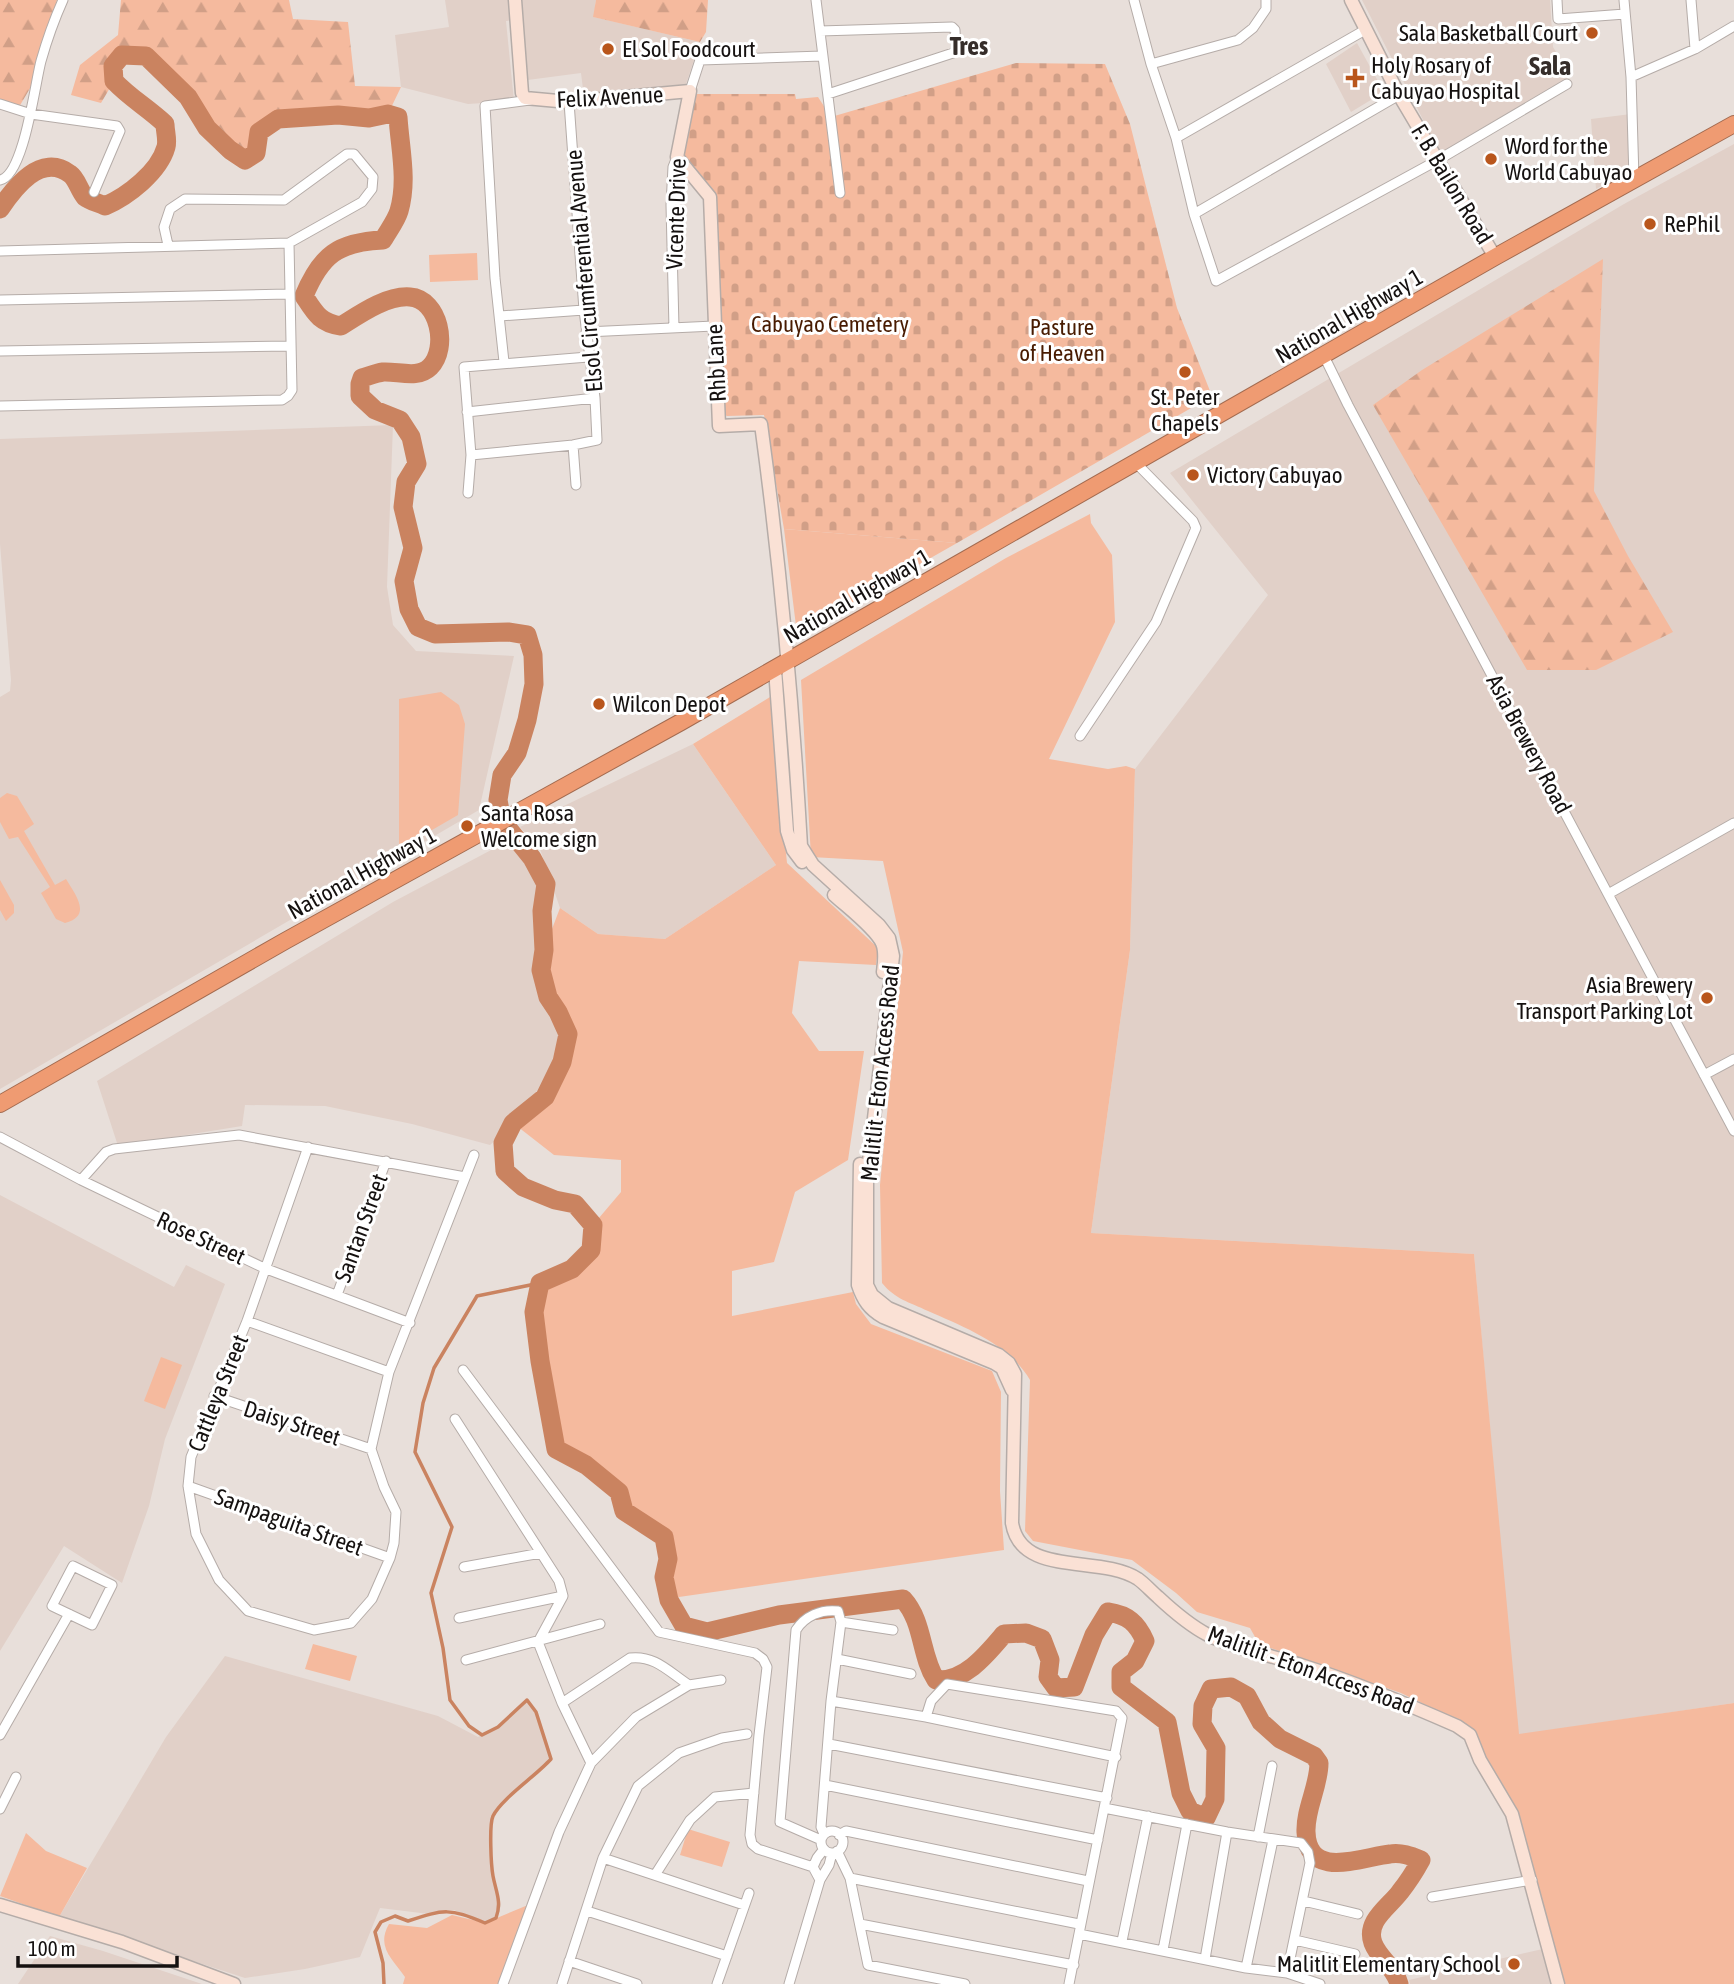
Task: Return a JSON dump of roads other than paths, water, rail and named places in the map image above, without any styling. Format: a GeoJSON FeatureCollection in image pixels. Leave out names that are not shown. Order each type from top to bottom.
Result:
{"type":"FeatureCollection","features":[{"type":"Feature","properties":{"kind":"highway","name":"National Highway 1"},"geometry":{"type":"LineString","coordinates":[[0,1104],[782,665],[1495,257],[1734,124]]}},
{"type":"Feature","properties":{"kind":"street"},"geometry":{"type":"LineString","coordinates":[[0,180],[10,174],[31,114],[40,64],[53,22],[64,0]]}},
{"type":"Feature","properties":{"kind":"street"},"geometry":{"type":"LineString","coordinates":[[515,0],[522,93],[530,100]]}},
{"type":"Feature","properties":{"kind":"street"},"geometry":{"type":"LineString","coordinates":[[816,0],[840,193]]}},
{"type":"Feature","properties":{"kind":"street"},"geometry":{"type":"LineString","coordinates":[[1142,0],[1134,0],[1151,64],[1176,138],[1194,214],[1216,281],[1438,160],[1567,84]]}},
{"type":"Feature","properties":{"kind":"street"},"geometry":{"type":"LineString","coordinates":[[1151,64],[1238,40],[1253,28],[1266,9],[1266,0]]}},
{"type":"Feature","properties":{"kind":"street","name":"F. B. Bailon Road"},"geometry":{"type":"LineString","coordinates":[[1351,0],[1399,95],[1495,257]]}},
{"type":"Feature","properties":{"kind":"street"},"geometry":{"type":"LineString","coordinates":[[1557,0],[1558,19],[1625,14]]}},
{"type":"Feature","properties":{"kind":"street"},"geometry":{"type":"LineString","coordinates":[[1624,0],[1634,180]]}},
{"type":"Feature","properties":{"kind":"street"},"geometry":{"type":"LineString","coordinates":[[1691,0],[1695,49]]}},
{"type":"Feature","properties":{"kind":"street"},"geometry":{"type":"LineString","coordinates":[[1630,77],[1695,49],[1734,26]]}},
{"type":"Feature","properties":{"kind":"street"},"geometry":{"type":"LineString","coordinates":[[820,31],[952,27],[956,30],[956,50],[953,53],[828,94]]}},
{"type":"Feature","properties":{"kind":"street"},"geometry":{"type":"LineString","coordinates":[[1176,138],[1365,30]]}},
{"type":"Feature","properties":{"kind":"street","name":"Vicente Drive"},"geometry":{"type":"LineString","coordinates":[[674,328],[671,205],[673,167],[690,91],[700,60],[822,56]]}},
{"type":"Feature","properties":{"kind":"street","name":"Felix Avenue"},"geometry":{"type":"LineString","coordinates":[[530,100],[569,102],[690,91]]}},
{"type":"Feature","properties":{"kind":"street"},"geometry":{"type":"LineString","coordinates":[[1194,214],[1399,95]]}},
{"type":"Feature","properties":{"kind":"street"},"geometry":{"type":"LineString","coordinates":[[504,362],[495,278],[485,106],[530,100]]}},
{"type":"Feature","properties":{"kind":"street","name":"Elsol Circumferential Avenue"},"geometry":{"type":"LineString","coordinates":[[569,102],[584,310],[595,398],[597,440],[573,445]]}},
{"type":"Feature","properties":{"kind":"street"},"geometry":{"type":"LineString","coordinates":[[0,104],[31,114],[117,126],[120,131],[94,192]]}},
{"type":"Feature","properties":{"kind":"street"},"geometry":{"type":"LineString","coordinates":[[0,251],[289,243],[362,202],[372,189],[373,177],[354,154],[347,154],[284,201],[185,199],[170,209],[164,227],[168,245]]}},
{"type":"Feature","properties":{"kind":"street","name":"Rhb Lane"},"geometry":{"type":"LineString","coordinates":[[677,157],[709,197],[719,426],[761,424],[775,529],[782,665]]}},
{"type":"Feature","properties":{"kind":"street"},"geometry":{"type":"LineString","coordinates":[[0,406],[282,400],[292,390],[289,243]]}},
{"type":"Feature","properties":{"kind":"street"},"geometry":{"type":"LineString","coordinates":[[0,300],[288,294]]}},
{"type":"Feature","properties":{"kind":"street"},"geometry":{"type":"LineString","coordinates":[[500,316],[584,310]]}},
{"type":"Feature","properties":{"kind":"street"},"geometry":{"type":"LineString","coordinates":[[586,332],[714,326]]}},
{"type":"Feature","properties":{"kind":"street"},"geometry":{"type":"LineString","coordinates":[[0,351],[290,346]]}},
{"type":"Feature","properties":{"kind":"street"},"geometry":{"type":"LineString","coordinates":[[468,494],[471,455],[464,367],[588,356]]}},
{"type":"Feature","properties":{"kind":"street","name":"Asia Brewery Road"},"geometry":{"type":"LineString","coordinates":[[1324,356],[1734,1131]]}},
{"type":"Feature","properties":{"kind":"street"},"geometry":{"type":"LineString","coordinates":[[467,412],[595,398]]}},
{"type":"Feature","properties":{"kind":"street"},"geometry":{"type":"LineString","coordinates":[[471,455],[573,445],[576,485]]}},
{"type":"Feature","properties":{"kind":"street"},"geometry":{"type":"LineString","coordinates":[[1080,736],[1156,622],[1196,528],[1193,521],[1136,463]]}},
{"type":"Feature","properties":{"kind":"street","name":"Malitlit - Eton Access Road"},"geometry":{"type":"LineString","coordinates":[[782,665],[794,748],[801,846],[813,865],[890,938],[893,956],[867,1178],[867,1285],[872,1295],[888,1308],[999,1355],[1009,1363],[1014,1374],[1012,1524],[1014,1536],[1020,1546],[1039,1557],[1102,1567],[1138,1579],[1177,1615],[1212,1637],[1348,1680],[1457,1726],[1470,1735],[1480,1760],[1512,1814],[1558,1984]]}},
{"type":"Feature","properties":{"kind":"street","name":"Malitlit - Eton Access Road"},"geometry":{"type":"LineString","coordinates":[[782,665],[781,753],[787,831],[793,850],[808,870],[875,933],[882,943],[885,959],[858,1180],[858,1285],[862,1298],[873,1311],[884,1317],[994,1363],[1002,1368],[1013,1391]]}},
{"type":"Feature","properties":{"kind":"street"},"geometry":{"type":"LineString","coordinates":[[781,753],[794,748]]}},
{"type":"Feature","properties":{"kind":"street"},"geometry":{"type":"LineString","coordinates":[[1610,893],[1734,823]]}},
{"type":"Feature","properties":{"kind":"street"},"geometry":{"type":"LineString","coordinates":[[1704,1075],[1734,1059]]}},
{"type":"Feature","properties":{"kind":"street"},"geometry":{"type":"LineString","coordinates":[[81,1180],[106,1152],[114,1149],[239,1135],[465,1177]]}},
{"type":"Feature","properties":{"kind":"street","name":"Rose Street"},"geometry":{"type":"LineString","coordinates":[[0,1137],[81,1180],[264,1268],[410,1323]]}},
{"type":"Feature","properties":{"kind":"street","name":"Cattleya Street"},"geometry":{"type":"LineString","coordinates":[[308,1147],[247,1321],[191,1457],[188,1486],[196,1534],[219,1580],[248,1611],[314,1630],[351,1623],[372,1599],[390,1558],[396,1512],[371,1449]]}},
{"type":"Feature","properties":{"kind":"street"},"geometry":{"type":"LineString","coordinates":[[371,1449],[389,1372],[474,1155]]}},
{"type":"Feature","properties":{"kind":"street","name":"Santan Street"},"geometry":{"type":"LineString","coordinates":[[337,1295],[386,1161]]}},
{"type":"Feature","properties":{"kind":"street"},"geometry":{"type":"LineString","coordinates":[[247,1321],[389,1372]]}},
{"type":"Feature","properties":{"kind":"street"},"geometry":{"type":"LineString","coordinates":[[463,1370],[659,1633],[755,1653],[764,1659],[767,1667],[750,1835],[752,1844],[758,1849],[813,1867],[820,1880]]}},
{"type":"Feature","properties":{"kind":"street","name":"Daisy Street"},"geometry":{"type":"LineString","coordinates":[[214,1396],[371,1449]]}},
{"type":"Feature","properties":{"kind":"street"},"geometry":{"type":"LineString","coordinates":[[455,1419],[559,1581],[563,1596],[538,1642],[562,1703],[591,1763]]}},
{"type":"Feature","properties":{"kind":"street","name":"Sampaguita Street"},"geometry":{"type":"LineString","coordinates":[[188,1486],[390,1558]]}},
{"type":"Feature","properties":{"kind":"street"},"geometry":{"type":"LineString","coordinates":[[464,1567],[541,1553]]}},
{"type":"Feature","properties":{"kind":"street"},"geometry":{"type":"LineString","coordinates":[[73,1566],[112,1585],[92,1625],[69,1614],[52,1606],[73,1566]]}},
{"type":"Feature","properties":{"kind":"street"},"geometry":{"type":"LineString","coordinates":[[459,1618],[563,1596]]}},
{"type":"Feature","properties":{"kind":"street"},"geometry":{"type":"LineString","coordinates":[[828,1846],[780,1822],[796,1630],[805,1618],[831,1610],[838,1611],[841,1622],[831,1701],[821,1827],[828,1846],[850,1878],[868,1965],[965,1984]]}},
{"type":"Feature","properties":{"kind":"street"},"geometry":{"type":"LineString","coordinates":[[0,1735],[69,1614]]}},
{"type":"Feature","properties":{"kind":"street"},"geometry":{"type":"LineString","coordinates":[[841,1622],[893,1630]]}},
{"type":"Feature","properties":{"kind":"street"},"geometry":{"type":"LineString","coordinates":[[466,1660],[600,1624]]}},
{"type":"Feature","properties":{"kind":"street"},"geometry":{"type":"LineString","coordinates":[[562,1703],[630,1658],[650,1658],[689,1685]]}},
{"type":"Feature","properties":{"kind":"street"},"geometry":{"type":"LineString","coordinates":[[837,1659],[911,1674]]}},
{"type":"Feature","properties":{"kind":"street"},"geometry":{"type":"LineString","coordinates":[[503,1984],[559,1832],[591,1763],[636,1717],[689,1685],[720,1680]]}},
{"type":"Feature","properties":{"kind":"street"},"geometry":{"type":"LineString","coordinates":[[926,1717],[931,1701],[947,1684],[1116,1711],[1122,1718],[1069,1984]]}},
{"type":"Feature","properties":{"kind":"street"},"geometry":{"type":"LineString","coordinates":[[831,1701],[926,1717],[1116,1757]]}},
{"type":"Feature","properties":{"kind":"street"},"geometry":{"type":"LineString","coordinates":[[562,1984],[603,1858],[638,1786],[679,1752],[722,1738],[747,1734]]}},
{"type":"Feature","properties":{"kind":"street"},"geometry":{"type":"LineString","coordinates":[[829,1744],[1106,1803],[1148,1816],[1301,1843],[1308,1852],[1310,1863],[1287,1973]]}},
{"type":"Feature","properties":{"kind":"street"},"geometry":{"type":"LineString","coordinates":[[1258,1837],[1272,1766]]}},
{"type":"Feature","properties":{"kind":"street"},"geometry":{"type":"LineString","coordinates":[[0,1810],[16,1777]]}},
{"type":"Feature","properties":{"kind":"street"},"geometry":{"type":"LineString","coordinates":[[825,1785],[1098,1840]]}},
{"type":"Feature","properties":{"kind":"street"},"geometry":{"type":"LineString","coordinates":[[655,1875],[690,1819],[715,1797],[754,1793]]}},
{"type":"Feature","properties":{"kind":"street"},"geometry":{"type":"LineString","coordinates":[[1122,1941],[1148,1816]]}},
{"type":"Feature","properties":{"kind":"street"},"geometry":{"type":"LineString","coordinates":[[1163,1950],[1187,1824]]}},
{"type":"Feature","properties":{"kind":"street"},"geometry":{"type":"LineString","coordinates":[[789,1984],[820,1880],[829,1865],[828,1846],[832,1831],[839,1835],[842,1842],[828,1846],[813,1867]]}},
{"type":"Feature","properties":{"kind":"street"},"geometry":{"type":"LineString","coordinates":[[839,1835],[846,1831],[1088,1881]]}},
{"type":"Feature","properties":{"kind":"street"},"geometry":{"type":"LineString","coordinates":[[1205,1959],[1227,1832]]}},
{"type":"Feature","properties":{"kind":"street"},"geometry":{"type":"LineString","coordinates":[[1246,1968],[1273,1840]]}},
{"type":"Feature","properties":{"kind":"street"},"geometry":{"type":"LineString","coordinates":[[603,1858],[744,1905]]}},
{"type":"Feature","properties":{"kind":"street"},"geometry":{"type":"LineString","coordinates":[[850,1878],[1163,1950],[1246,1968],[1287,1973],[1320,1984]]}},
{"type":"Feature","properties":{"kind":"street"},"geometry":{"type":"LineString","coordinates":[[1432,1897],[1532,1880]]}},
{"type":"Feature","properties":{"kind":"street"},"geometry":{"type":"LineString","coordinates":[[717,1984],[749,1893]]}},
{"type":"Feature","properties":{"kind":"street"},"geometry":{"type":"LineString","coordinates":[[1304,1901],[1357,1914]]}},
{"type":"Feature","properties":{"kind":"street"},"geometry":{"type":"LineString","coordinates":[[0,1905],[122,1942],[234,1984]]}},
{"type":"Feature","properties":{"kind":"street"},"geometry":{"type":"LineString","coordinates":[[587,1911],[727,1956]]}},
{"type":"Feature","properties":{"kind":"street"},"geometry":{"type":"LineString","coordinates":[[860,1924],[1074,1965]]}},
{"type":"Feature","properties":{"kind":"street"},"geometry":{"type":"LineString","coordinates":[[1295,1940],[1355,1954]]}},
{"type":"Feature","properties":{"kind":"street"},"geometry":{"type":"LineString","coordinates":[[569,1961],[637,1984]]}},
{"type":"Feature","properties":{"kind":"waterway"},"geometry":{"type":"LineString","coordinates":[[0,209],[29,175],[49,167],[59,168],[70,174],[85,197],[105,206],[133,190],[150,174],[166,147],[165,124],[114,81],[113,66],[122,55],[146,56],[188,97],[207,128],[245,160],[256,153],[259,132],[278,119],[338,115],[369,118],[388,114],[398,117],[403,188],[396,218],[383,240],[354,244],[333,253],[317,270],[304,296],[323,320],[334,325],[341,326],[374,306],[401,297],[420,300],[434,315],[440,337],[436,359],[430,367],[414,374],[378,373],[362,378],[360,384],[360,396],[375,410],[400,420],[411,437],[417,464],[406,482],[403,507],[413,548],[404,581],[409,609],[418,627],[435,634],[508,632],[527,635],[533,655],[534,684],[527,720],[517,753],[502,775],[498,800],[502,821],[532,858],[546,884],[542,911],[544,950],[541,970],[548,997],[568,1034],[562,1062],[545,1097],[513,1123],[503,1143],[505,1171],[523,1187],[555,1200],[575,1204],[593,1225],[591,1250],[572,1269],[540,1283],[534,1312],[556,1449],[586,1465],[619,1492],[624,1511],[664,1537],[668,1559],[664,1577],[669,1600],[684,1626],[707,1632],[779,1615],[903,1599],[915,1618],[927,1660],[936,1680],[966,1672],[983,1658],[1004,1634],[1026,1633],[1042,1639],[1050,1660],[1048,1677],[1056,1688],[1074,1687],[1094,1635],[1108,1612],[1126,1618],[1139,1629],[1145,1641],[1135,1661],[1121,1672],[1121,1687],[1167,1722],[1181,1793],[1190,1811],[1206,1818],[1215,1799],[1216,1748],[1202,1724],[1203,1706],[1211,1689],[1231,1687],[1247,1696],[1261,1722],[1280,1739],[1314,1756],[1319,1763],[1306,1823],[1309,1847],[1316,1857],[1338,1862],[1398,1854],[1421,1860],[1372,1928],[1373,1943],[1399,1984]]}},
{"type":"Feature","properties":{"kind":"waterway"},"geometry":{"type":"LineString","coordinates":[[384,1984],[383,1963],[375,1932],[381,1922],[395,1916],[408,1921],[439,1912],[455,1913],[485,1923],[496,1918],[498,1902],[492,1871],[491,1845],[493,1816],[503,1802],[551,1759],[536,1712],[527,1700],[498,1727],[482,1735],[469,1726],[450,1700],[443,1648],[431,1593],[452,1527],[415,1452],[423,1403],[434,1368],[477,1296],[540,1283]]}},
{"type":"Feature","properties":{"kind":"place","name":"Sala Basketball Court"},"geometry":{"type":"Point","coordinates":[1592,33]}},
{"type":"Feature","properties":{"kind":"place","name":"El Sol Foodcourt"},"geometry":{"type":"Point","coordinates":[608,49]}},
{"type":"Feature","properties":{"kind":"place","name":"Holy Rosary of Cabuyao Hospital"},"geometry":{"type":"Point","coordinates":[1355,78]}},
{"type":"Feature","properties":{"kind":"place","name":"Word for the World Cabuyao"},"geometry":{"type":"Point","coordinates":[1491,159]}},
{"type":"Feature","properties":{"kind":"place","name":"RePhil"},"geometry":{"type":"Point","coordinates":[1650,224]}},
{"type":"Feature","properties":{"kind":"place","name":"St. Peter Chapels"},"geometry":{"type":"Point","coordinates":[1185,372]}},
{"type":"Feature","properties":{"kind":"place","name":"Victory Cabuyao"},"geometry":{"type":"Point","coordinates":[1193,475]}},
{"type":"Feature","properties":{"kind":"place","name":"Wilcon Depot"},"geometry":{"type":"Point","coordinates":[599,704]}},
{"type":"Feature","properties":{"kind":"place","name":"Santa Rosa Welcome sign"},"geometry":{"type":"Point","coordinates":[467,826]}},
{"type":"Feature","properties":{"kind":"place","name":"Asia Brewery Transport Parking Lot"},"geometry":{"type":"Point","coordinates":[1707,998]}},
{"type":"Feature","properties":{"kind":"place","name":"Malitlit Elementary School"},"geometry":{"type":"Point","coordinates":[1514,1964]}},
{"type":"Feature","properties":{"kind":"district","name":"Tres"},"geometry":{"type":"Point","coordinates":[969,46]}},
{"type":"Feature","properties":{"kind":"district","name":"Sala"},"geometry":{"type":"Point","coordinates":[1550,66]}},
{"type":"Feature","properties":{"kind":"park label","name":"Cabuyao Cemetery"},"geometry":{"type":"Point","coordinates":[830,324]}},
{"type":"Feature","properties":{"kind":"park label","name":"Pasture of Heaven"},"geometry":{"type":"Point","coordinates":[1062,340]}}]}
